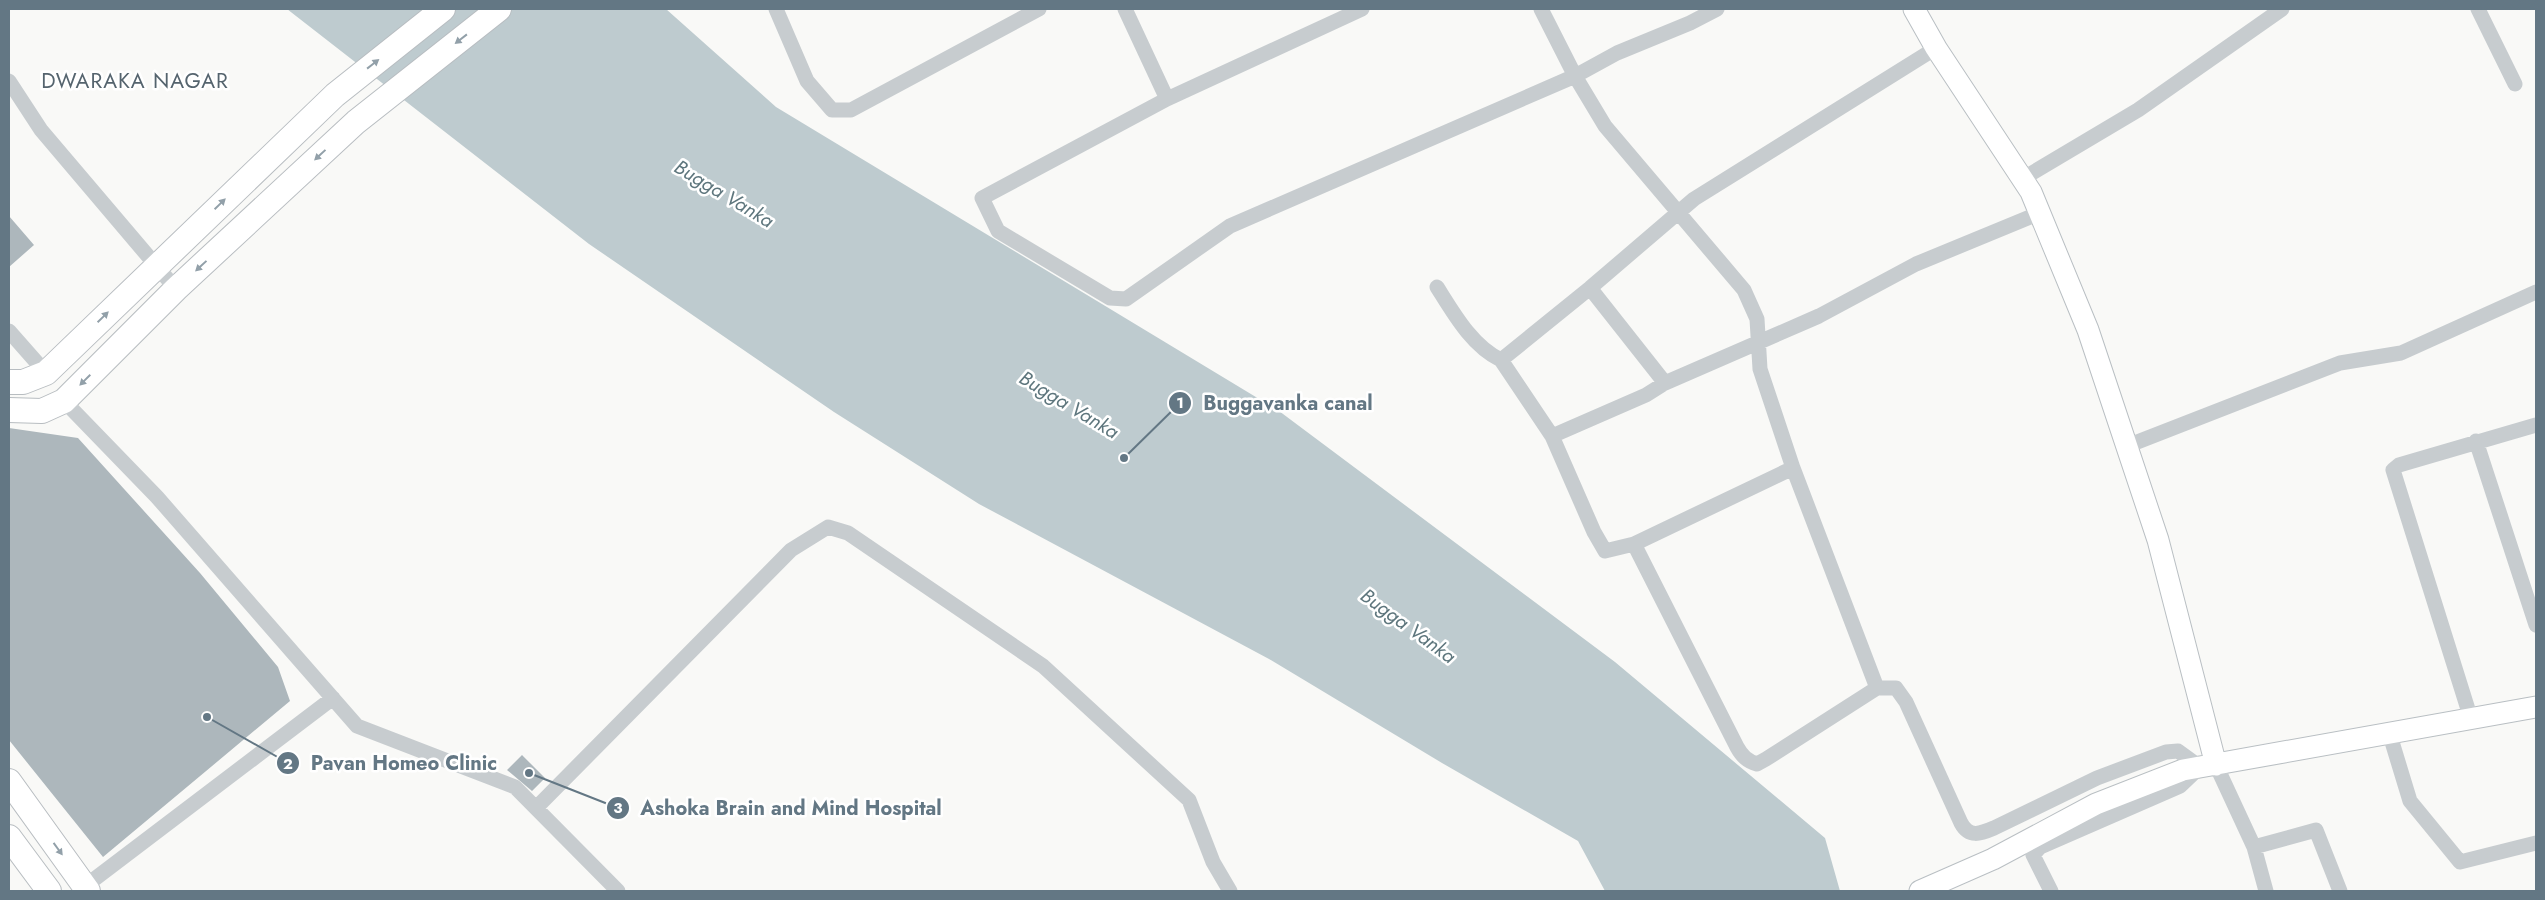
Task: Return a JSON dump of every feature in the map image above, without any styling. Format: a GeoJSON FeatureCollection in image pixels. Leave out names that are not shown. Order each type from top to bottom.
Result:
{"type":"FeatureCollection","features":[{"type":"Feature","properties":{"kind":"main road"},"geometry":{"type":"LineString","coordinates":[[9,382],[23,382],[46,373],[335,95],[443,9]]}},
{"type":"Feature","properties":{"kind":"main road"},"geometry":{"type":"LineString","coordinates":[[9,410],[42,411],[64,401],[176,289],[356,122],[499,9]]}},
{"type":"Feature","properties":{"kind":"main road"},"geometry":{"type":"LineString","coordinates":[[1914,9],[1936,48],[2022,178],[2040,213],[2088,330],[2158,540],[2208,766]]}},
{"type":"Feature","properties":{"kind":"main road"},"geometry":{"type":"LineString","coordinates":[[1920,891],[1994,859],[2096,804],[2183,770],[2536,707]]}},
{"type":"Feature","properties":{"kind":"main road"},"geometry":{"type":"LineString","coordinates":[[9,781],[86,889]]}},
{"type":"Feature","properties":{"kind":"main road"},"geometry":{"type":"LineString","coordinates":[[41,826],[11,844],[49,891]]}},
{"type":"Feature","properties":{"kind":"street"},"geometry":{"type":"LineString","coordinates":[[776,9],[807,81],[832,110],[851,110],[1039,9]]}},
{"type":"Feature","properties":{"kind":"street"},"geometry":{"type":"LineString","coordinates":[[1125,9],[1168,99]]}},
{"type":"Feature","properties":{"kind":"street"},"geometry":{"type":"LineString","coordinates":[[1362,9],[1168,99],[982,198],[998,231],[1110,298],[1126,299],[1230,226],[1575,76],[1616,53],[1690,23],[1718,9]]}},
{"type":"Feature","properties":{"kind":"street"},"geometry":{"type":"LineString","coordinates":[[1541,9],[1575,76],[1605,126],[1744,290],[1757,319],[1760,369],[1793,468],[1877,688]]}},
{"type":"Feature","properties":{"kind":"street"},"geometry":{"type":"LineString","coordinates":[[2022,178],[2138,110],[2282,9]]}},
{"type":"Feature","properties":{"kind":"street"},"geometry":{"type":"LineString","coordinates":[[2478,9],[2515,84]]}},
{"type":"Feature","properties":{"kind":"street"},"geometry":{"type":"LineString","coordinates":[[1501,360],[1590,288],[1694,199],[1936,48]]}},
{"type":"Feature","properties":{"kind":"street"},"geometry":{"type":"LineString","coordinates":[[9,81],[41,130],[176,289]]}},
{"type":"Feature","properties":{"kind":"street"},"geometry":{"type":"LineString","coordinates":[[1552,436],[1646,396],[1665,383],[1819,316],[1916,264],[2040,213]]}},
{"type":"Feature","properties":{"kind":"street"},"geometry":{"type":"LineString","coordinates":[[1437,287],[1457,319],[1489,354],[1501,360],[1552,436],[1594,532],[1605,550],[1634,544],[1793,468]]}},
{"type":"Feature","properties":{"kind":"street"},"geometry":{"type":"LineString","coordinates":[[1590,288],[1665,383]]}},
{"type":"Feature","properties":{"kind":"street"},"geometry":{"type":"LineString","coordinates":[[2127,446],[2340,363],[2401,353],[2536,292]]}},
{"type":"Feature","properties":{"kind":"street"},"geometry":{"type":"LineString","coordinates":[[9,331],[46,373]]}},
{"type":"Feature","properties":{"kind":"street"},"geometry":{"type":"LineString","coordinates":[[64,401],[157,497],[357,726],[515,788],[618,891]]}},
{"type":"Feature","properties":{"kind":"street"},"geometry":{"type":"LineString","coordinates":[[2471,719],[2393,474],[2399,465],[2536,425]]}},
{"type":"Feature","properties":{"kind":"street"},"geometry":{"type":"LineString","coordinates":[[2476,441],[2536,625]]}},
{"type":"Feature","properties":{"kind":"street"},"geometry":{"type":"LineString","coordinates":[[536,808],[791,550],[828,527],[848,532],[1050,672],[1189,800],[1213,862],[1230,891]]}},
{"type":"Feature","properties":{"kind":"street"},"geometry":{"type":"LineString","coordinates":[[1634,544],[1737,747],[1742,756],[1751,762],[1757,764],[1766,760],[1877,688],[1896,688],[1906,702],[1961,823],[1966,831],[1972,834],[1980,834],[2097,778],[2166,752],[2178,751],[2208,766],[2254,847],[2266,891]]}},
{"type":"Feature","properties":{"kind":"street"},"geometry":{"type":"LineString","coordinates":[[86,889],[333,698]]}},
{"type":"Feature","properties":{"kind":"street"},"geometry":{"type":"LineString","coordinates":[[2389,732],[2410,801],[2460,862],[2536,843]]}},
{"type":"Feature","properties":{"kind":"street"},"geometry":{"type":"LineString","coordinates":[[2051,891],[2033,855],[2040,847],[2180,786],[2208,766]]}},
{"type":"Feature","properties":{"kind":"street"},"geometry":{"type":"LineString","coordinates":[[2254,847],[2316,830],[2340,891]]}},
{"type":"Feature","properties":{"kind":"water","name":"Bugga Vanka"},"geometry":{"type":"Polygon","coordinates":[[[287,9],[666,9],[776,107],[1279,411],[1615,662],[1825,838],[1840,891],[1605,891],[1578,841],[1442,763],[1269,659],[979,504],[834,412],[589,244],[287,9]]]}},
{"type":"Feature","properties":{"kind":"building"},"geometry":{"type":"Polygon","coordinates":[[[9,216],[34,245],[9,267],[9,216]]]}},
{"type":"Feature","properties":{"kind":"building"},"geometry":{"type":"Polygon","coordinates":[[[9,428],[78,438],[200,573],[278,667],[290,701],[103,857],[9,740],[9,428]]]}},
{"type":"Feature","properties":{"kind":"building"},"geometry":{"type":"Polygon","coordinates":[[[522,755],[545,778],[532,791],[507,770],[522,755]]]}},
{"type":"Feature","properties":{"kind":"place","name":"Buggavanka canal"},"geometry":{"type":"Point","coordinates":[1124,458]}},
{"type":"Feature","properties":{"kind":"place","name":"Pavan Homeo Clinic"},"geometry":{"type":"Point","coordinates":[207,717]}},
{"type":"Feature","properties":{"kind":"place","name":"Ashoka Brain and Mind Hospital"},"geometry":{"type":"Point","coordinates":[529,773]}},
{"type":"Feature","properties":{"kind":"district","name":"DWARAKA NAGAR"},"geometry":{"type":"Point","coordinates":[135,81]}}]}
